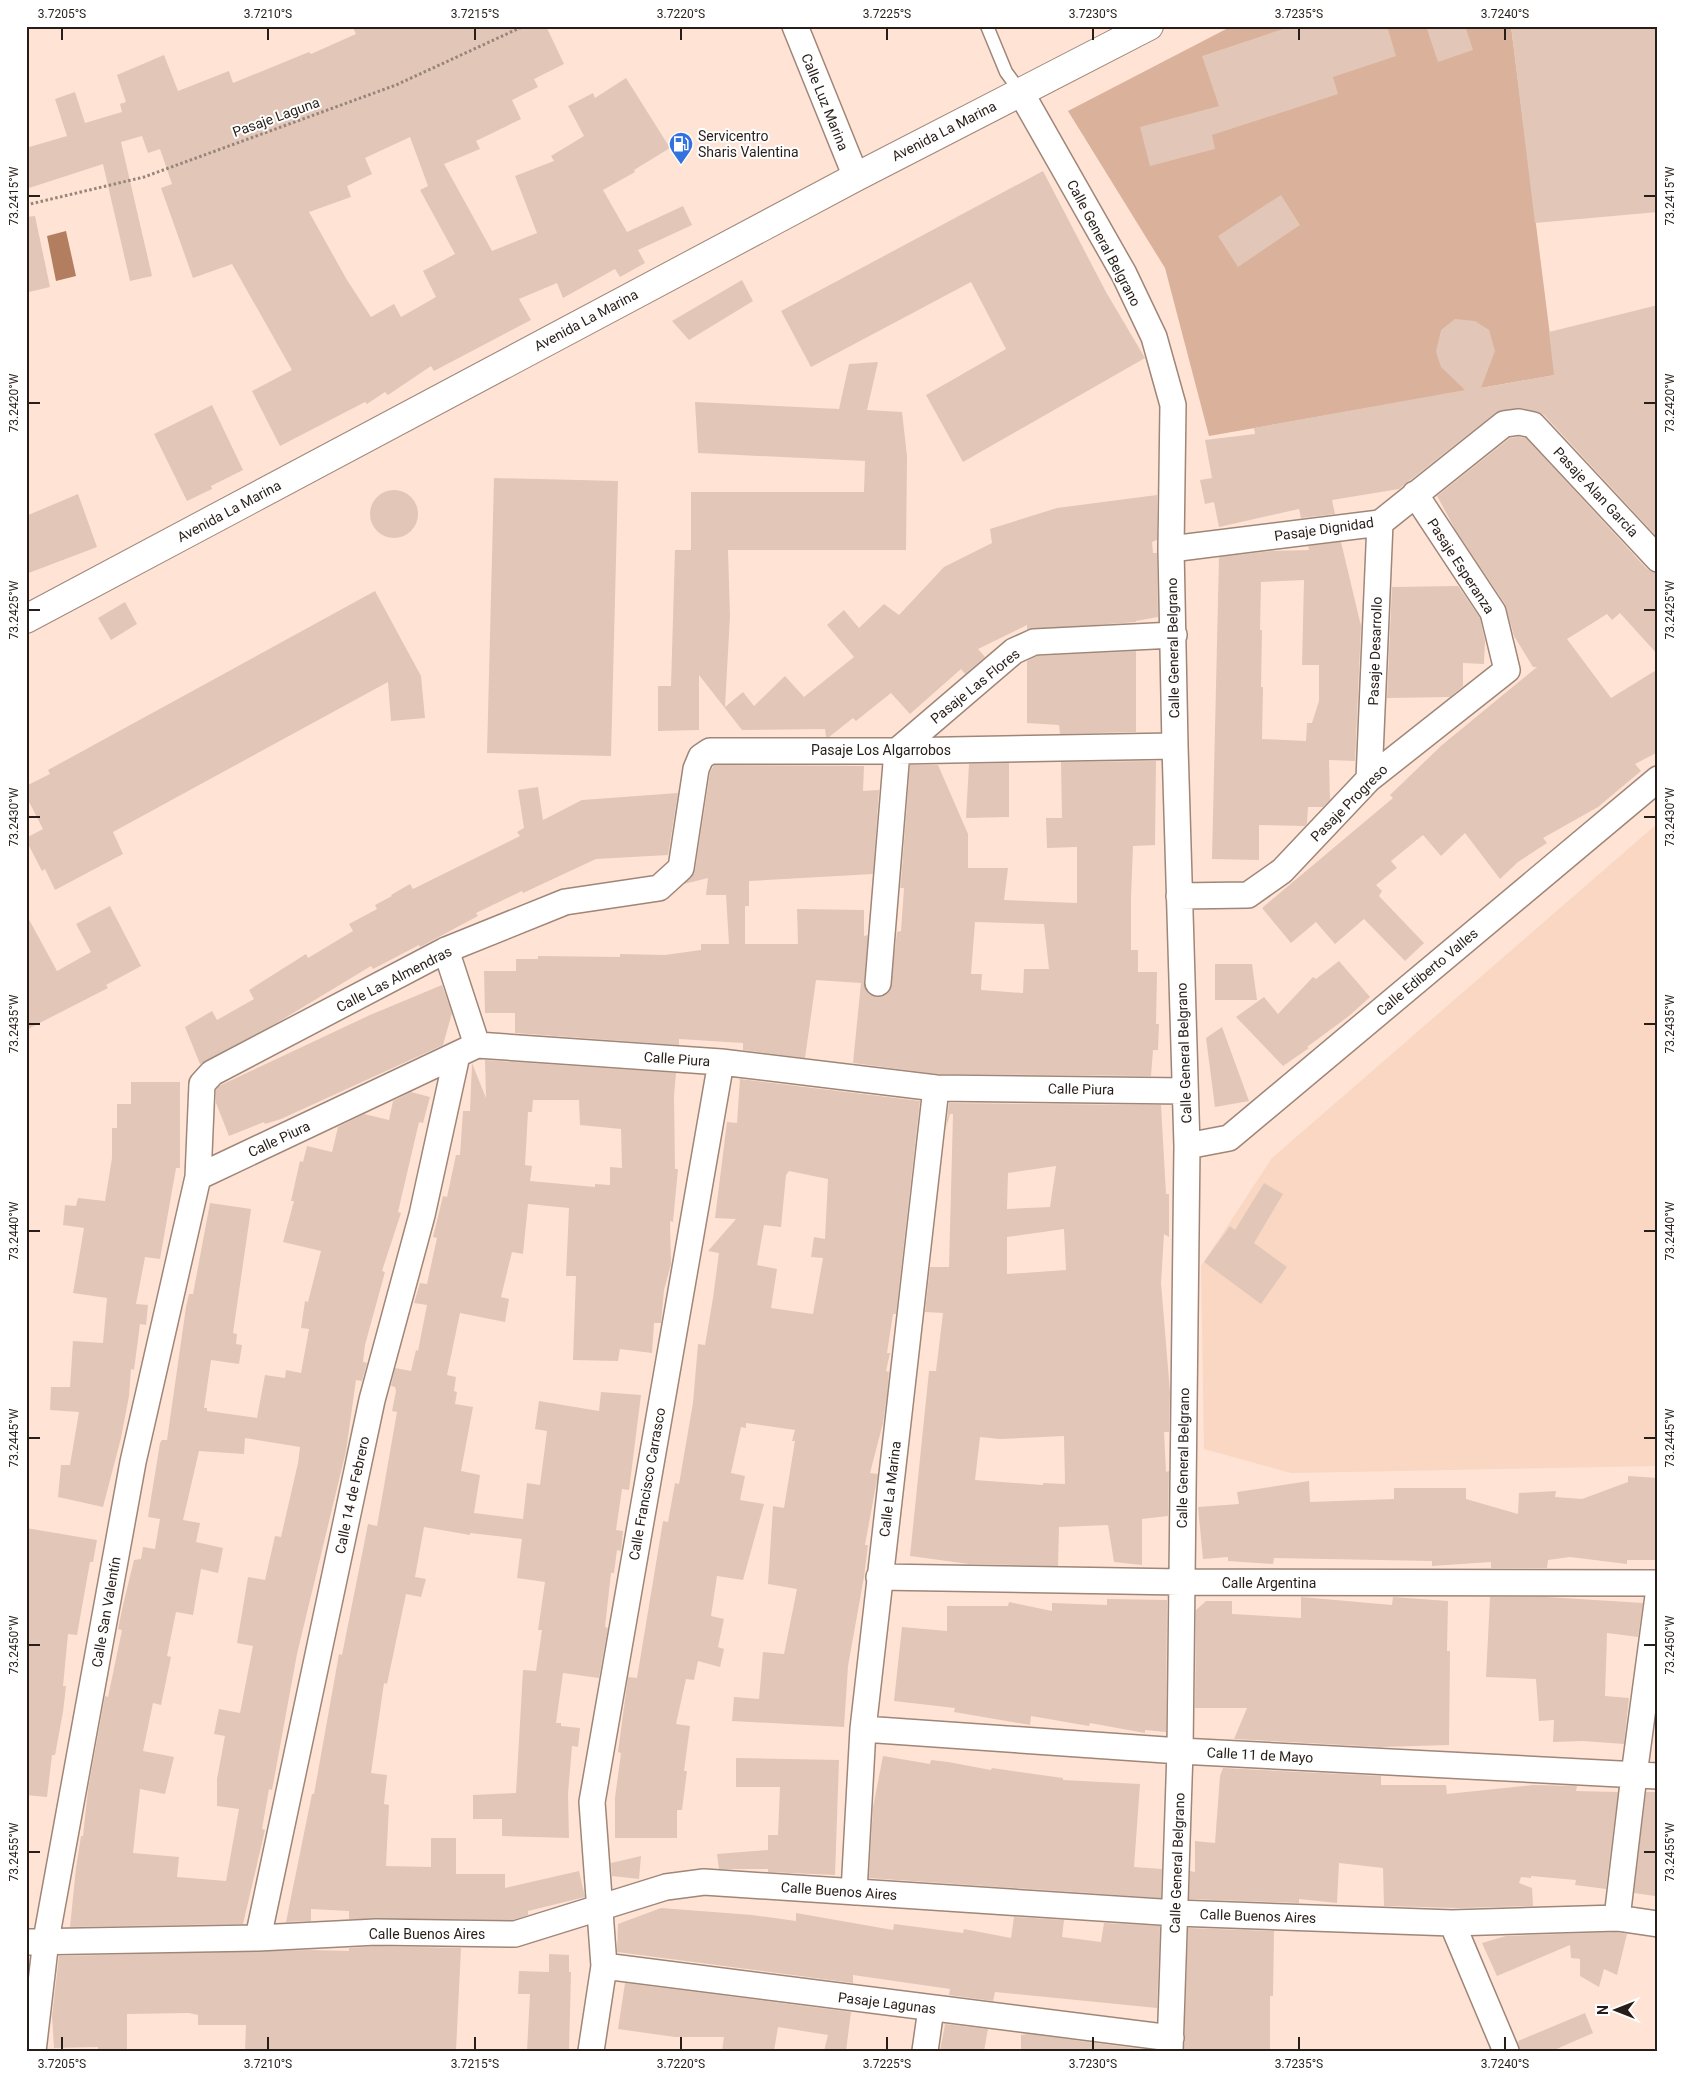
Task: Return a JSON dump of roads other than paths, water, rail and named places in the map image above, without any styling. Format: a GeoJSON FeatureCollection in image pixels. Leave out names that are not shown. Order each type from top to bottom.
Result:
{"type":"FeatureCollection","features":[{"type":"Feature","properties":{"kind":"main road","name":"Avenida La Marina"},"geometry":{"type":"LineString","coordinates":[[26,619],[856,177],[1149,26]]}},
{"type":"Feature","properties":{"kind":"street","name":"Calle Luz Marina"},"geometry":{"type":"LineString","coordinates":[[796,26],[856,177]]}},
{"type":"Feature","properties":{"kind":"street","name":"Calle General Belgrano"},"geometry":{"type":"LineString","coordinates":[[1020,92],[1124,274],[1154,338],[1173,405],[1171,549],[1187,1146],[1180,1751],[1171,2044]]}},
{"type":"Feature","properties":{"kind":"street","name":"Pasaje Dignidad"},"geometry":{"type":"LineString","coordinates":[[1171,549],[1380,523],[1504,424],[1519,422],[1533,425]]}},
{"type":"Feature","properties":{"kind":"street","name":"Pasaje Alan García"},"geometry":{"type":"LineString","coordinates":[[1533,425],[1658,559]]}},
{"type":"Feature","properties":{"kind":"street","name":"Pasaje Esperanza"},"geometry":{"type":"LineString","coordinates":[[1415,494],[1493,612],[1507,670]]}},
{"type":"Feature","properties":{"kind":"street","name":"Pasaje Desarrollo"},"geometry":{"type":"LineString","coordinates":[[1369,779],[1380,523]]}},
{"type":"Feature","properties":{"kind":"street","name":"Pasaje Las Flores"},"geometry":{"type":"LineString","coordinates":[[897,751],[1014,651],[1034,642],[1174,635]]}},
{"type":"Feature","properties":{"kind":"street","name":"Pasaje Progreso"},"geometry":{"type":"LineString","coordinates":[[1179,896],[1248,895],[1282,871],[1369,779],[1507,670]]}},
{"type":"Feature","properties":{"kind":"street","name":"Pasaje Los Algarrobos"},"geometry":{"type":"LineString","coordinates":[[681,868],[696,769],[701,757],[710,751],[897,751],[1175,746]]}},
{"type":"Feature","properties":{"kind":"street"},"geometry":{"type":"LineString","coordinates":[[878,983],[897,751]]}},
{"type":"Feature","properties":{"kind":"street","name":"Calle Ediberto Valles"},"geometry":{"type":"LineString","coordinates":[[1187,1146],[1230,1138],[1658,779]]}},
{"type":"Feature","properties":{"kind":"street","name":"Calle Las Almendras"},"geometry":{"type":"LineString","coordinates":[[198,1177],[202,1084],[212,1074],[446,950],[565,902],[659,888],[681,868]]}},
{"type":"Feature","properties":{"kind":"street"},"geometry":{"type":"LineString","coordinates":[[446,950],[467,1050]]}},
{"type":"Feature","properties":{"kind":"street","name":"Calle Piura"},"geometry":{"type":"LineString","coordinates":[[198,1177],[467,1050],[721,1062],[936,1088],[1185,1091]]}},
{"type":"Feature","properties":{"kind":"street","name":"Calle 14 de Febrero"},"geometry":{"type":"LineString","coordinates":[[258,1938],[372,1400],[467,1050]]}},
{"type":"Feature","properties":{"kind":"street","name":"Calle Francisco Carrasco"},"geometry":{"type":"LineString","coordinates":[[591,2051],[604,1966],[592,1802],[721,1062]]}},
{"type":"Feature","properties":{"kind":"street","name":"Calle La Marina"},"geometry":{"type":"LineString","coordinates":[[854,1892],[863,1730],[936,1088]]}},
{"type":"Feature","properties":{"kind":"street","name":"Calle San Valentín"},"geometry":{"type":"LineString","coordinates":[[33,2051],[36,1941],[133,1462],[198,1177]]}},
{"type":"Feature","properties":{"kind":"street","name":"Calle Argentina"},"geometry":{"type":"LineString","coordinates":[[880,1577],[1181,1582],[1658,1583]]}},
{"type":"Feature","properties":{"kind":"street"},"geometry":{"type":"LineString","coordinates":[[1617,1918],[1646,1775],[1658,1596]]}},
{"type":"Feature","properties":{"kind":"street","name":"Calle 11 de Mayo"},"geometry":{"type":"LineString","coordinates":[[863,1730],[1180,1751],[1646,1775]]}},
{"type":"Feature","properties":{"kind":"street","name":"Calle Buenos Aires"},"geometry":{"type":"LineString","coordinates":[[36,1941],[258,1938],[376,1932],[515,1934],[666,1887],[704,1882],[1176,1913],[1452,1923],[1617,1918],[1658,1924]]}},
{"type":"Feature","properties":{"kind":"street"},"geometry":{"type":"LineString","coordinates":[[1452,1923],[1506,2051]]}},
{"type":"Feature","properties":{"kind":"street","name":"Pasaje Lagunas"},"geometry":{"type":"LineString","coordinates":[[604,1966],[931,2009],[1171,2044]]}},
{"type":"Feature","properties":{"kind":"street"},"geometry":{"type":"LineString","coordinates":[[925,2051],[931,2009]]}},
{"type":"Feature","properties":{"kind":"lane"},"geometry":{"type":"LineString","coordinates":[[986,26],[1006,72],[1020,92]]}},
{"type":"Feature","properties":{"kind":"place","name":"Servicentro Sharis Valentina"},"geometry":{"type":"Point","coordinates":[681,165]}}]}
